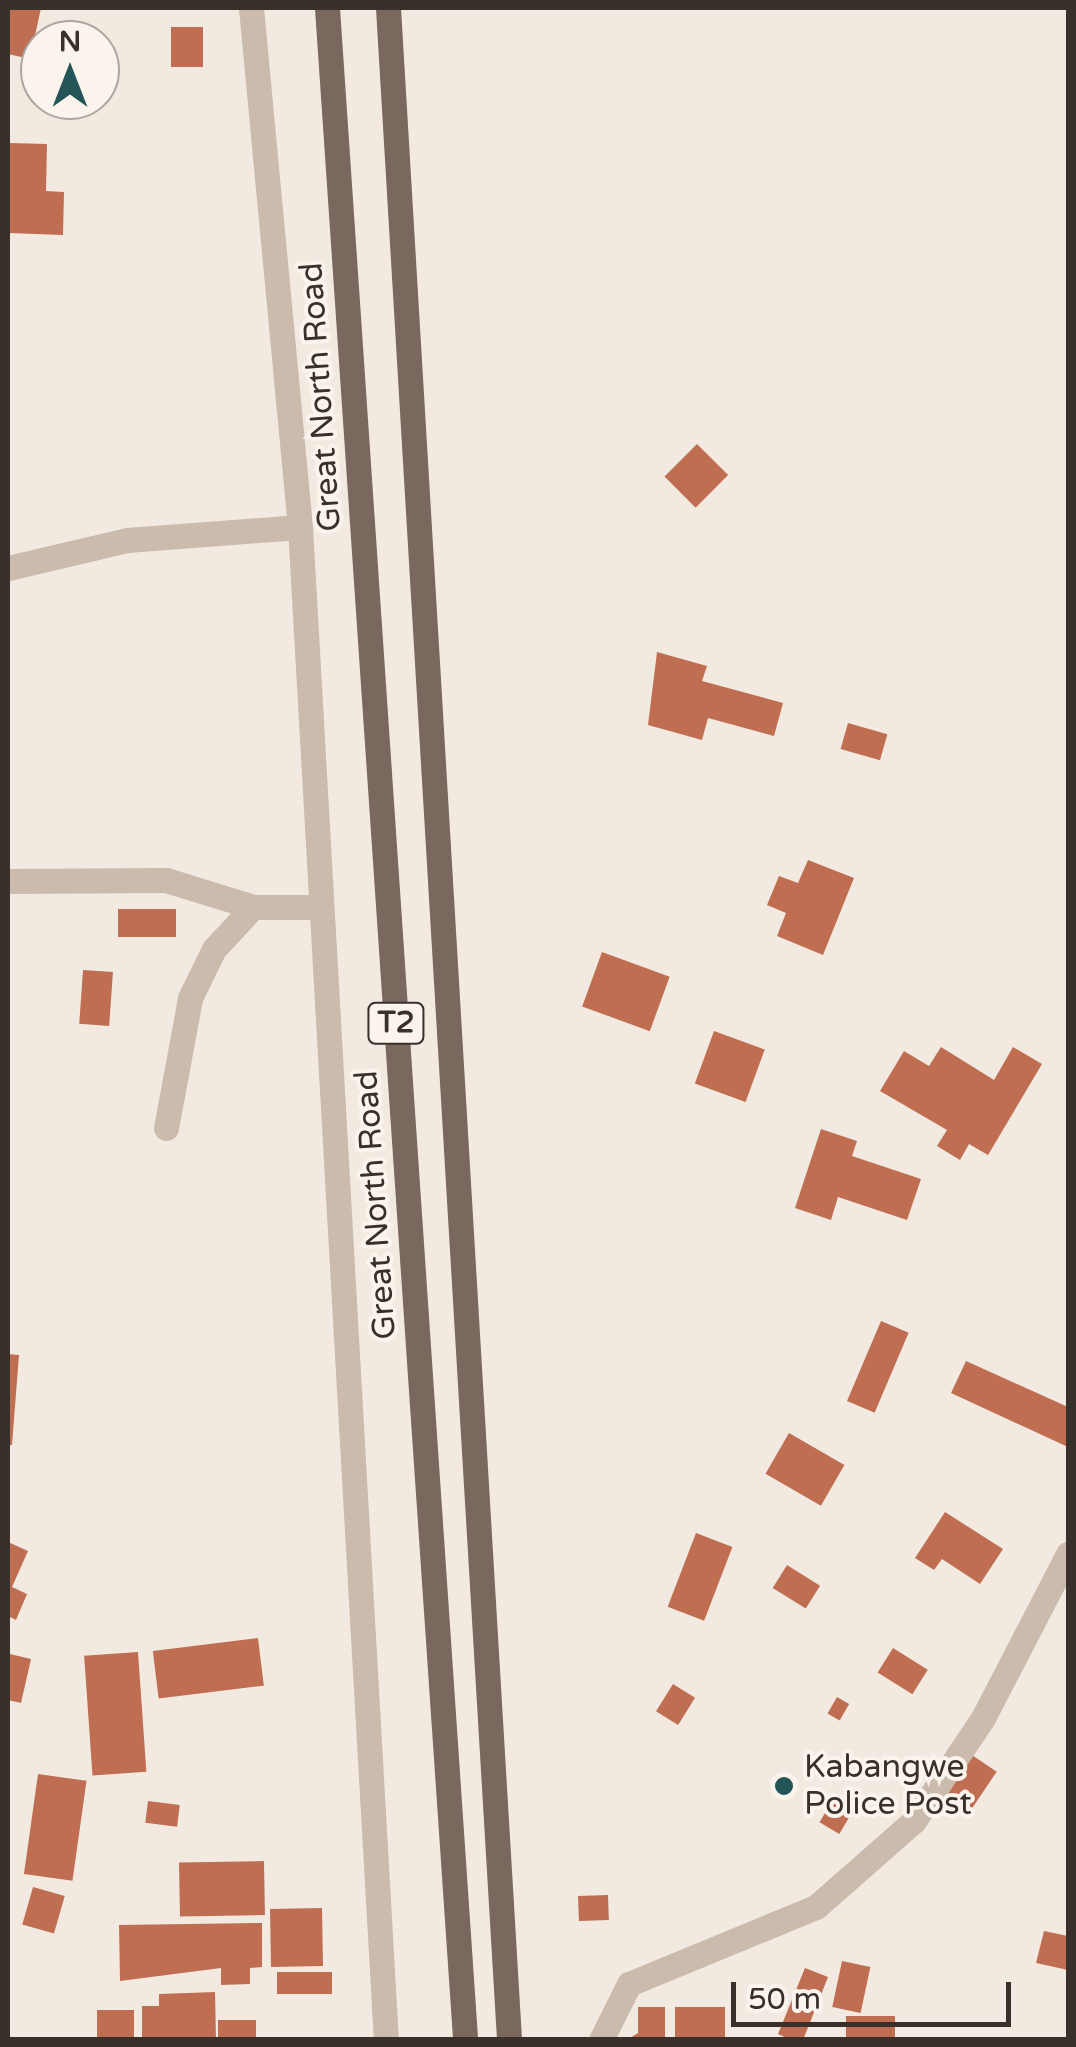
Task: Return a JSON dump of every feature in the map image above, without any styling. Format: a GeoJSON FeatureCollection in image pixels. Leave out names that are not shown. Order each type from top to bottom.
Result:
{"type":"FeatureCollection","features":[{"type":"Feature","properties":{"kind":"main road","name":"Great North Road"},"geometry":{"type":"LineString","coordinates":[[326,8],[465,2040]]}},
{"type":"Feature","properties":{"kind":"main road","name":"T2"},"geometry":{"type":"LineString","coordinates":[[388,8],[509,2040]]}},
{"type":"Feature","properties":{"kind":"street"},"geometry":{"type":"LineString","coordinates":[[251,8],[300,527],[317,907],[386,2040]]}},
{"type":"Feature","properties":{"kind":"street"},"geometry":{"type":"LineString","coordinates":[[8,568],[127,540],[300,527]]}},
{"type":"Feature","properties":{"kind":"street"},"geometry":{"type":"LineString","coordinates":[[8,881],[166,880],[253,907],[317,907]]}},
{"type":"Feature","properties":{"kind":"street"},"geometry":{"type":"LineString","coordinates":[[166,1128],[190,998],[214,949],[253,907]]}},
{"type":"Feature","properties":{"kind":"street"},"geometry":{"type":"LineString","coordinates":[[601,2040],[630,1984],[816,1906],[914,1822],[983,1718],[1068,1554]]}},
{"type":"Feature","properties":{"kind":"building"},"geometry":{"type":"Polygon","coordinates":[[[8,8],[41,8],[38,20],[20,20],[20,57],[8,54],[8,8]]]}},
{"type":"Feature","properties":{"kind":"building"},"geometry":{"type":"Polygon","coordinates":[[[171,27],[203,27],[203,67],[171,67],[171,27]]]}},
{"type":"Feature","properties":{"kind":"building"},"geometry":{"type":"Polygon","coordinates":[[[9,143],[47,144],[46,191],[64,192],[63,235],[8,233],[9,143]]]}},
{"type":"Feature","properties":{"kind":"building"},"geometry":{"type":"Polygon","coordinates":[[[697,444],[728,475],[696,508],[664,477],[697,444]]]}},
{"type":"Feature","properties":{"kind":"building"},"geometry":{"type":"Polygon","coordinates":[[[657,652],[707,666],[702,681],[783,703],[774,736],[708,718],[702,740],[648,725],[657,652]]]}},
{"type":"Feature","properties":{"kind":"building"},"geometry":{"type":"Polygon","coordinates":[[[848,723],[887,734],[880,760],[841,749],[848,723]]]}},
{"type":"Feature","properties":{"kind":"building"},"geometry":{"type":"Polygon","coordinates":[[[808,860],[854,878],[823,955],[777,936],[786,913],[767,905],[779,876],[798,883],[808,860]]]}},
{"type":"Feature","properties":{"kind":"building"},"geometry":{"type":"Polygon","coordinates":[[[118,909],[176,909],[176,937],[118,937],[118,909]]]}},
{"type":"Feature","properties":{"kind":"building"},"geometry":{"type":"Polygon","coordinates":[[[602,952],[670,977],[650,1031],[582,1007],[602,952]]]}},
{"type":"Feature","properties":{"kind":"building"},"geometry":{"type":"Polygon","coordinates":[[[83,970],[113,972],[109,1026],[79,1024],[83,970]]]}},
{"type":"Feature","properties":{"kind":"building"},"geometry":{"type":"Polygon","coordinates":[[[714,1031],[765,1049],[746,1102],[695,1084],[714,1031]]]}},
{"type":"Feature","properties":{"kind":"building"},"geometry":{"type":"Polygon","coordinates":[[[941,1047],[994,1080],[1013,1047],[1042,1064],[988,1155],[969,1144],[960,1160],[937,1146],[947,1130],[880,1091],[904,1051],[929,1066],[941,1047]]]}},
{"type":"Feature","properties":{"kind":"building"},"geometry":{"type":"Polygon","coordinates":[[[821,1129],[857,1141],[852,1156],[921,1179],[907,1220],[838,1197],[831,1220],[795,1208],[821,1129]]]}},
{"type":"Feature","properties":{"kind":"building"},"geometry":{"type":"Polygon","coordinates":[[[881,1321],[909,1333],[875,1413],[847,1401],[881,1321]]]}},
{"type":"Feature","properties":{"kind":"building"},"geometry":{"type":"Polygon","coordinates":[[[8,1354],[19,1355],[12,1445],[8,1445],[8,1354]]]}},
{"type":"Feature","properties":{"kind":"building"},"geometry":{"type":"Polygon","coordinates":[[[966,1361],[1068,1407],[1068,1447],[951,1393],[966,1361]]]}},
{"type":"Feature","properties":{"kind":"building"},"geometry":{"type":"Polygon","coordinates":[[[789,1433],[844,1465],[821,1506],[766,1474],[789,1433]]]}},
{"type":"Feature","properties":{"kind":"building"},"geometry":{"type":"Polygon","coordinates":[[[945,1512],[1003,1549],[980,1584],[942,1559],[934,1570],[915,1558],[945,1512]]]}},
{"type":"Feature","properties":{"kind":"building"},"geometry":{"type":"Polygon","coordinates":[[[696,1533],[732,1547],[704,1621],[668,1607],[696,1533]]]}},
{"type":"Feature","properties":{"kind":"building"},"geometry":{"type":"Polygon","coordinates":[[[8,1542],[28,1551],[12,1587],[27,1594],[16,1620],[8,1616],[8,1542]]]}},
{"type":"Feature","properties":{"kind":"building"},"geometry":{"type":"Polygon","coordinates":[[[787,1565],[820,1586],[806,1609],[773,1588],[787,1565]]]}},
{"type":"Feature","properties":{"kind":"building"},"geometry":{"type":"Polygon","coordinates":[[[258,1638],[264,1686],[159,1699],[153,1651],[258,1638]]]}},
{"type":"Feature","properties":{"kind":"building"},"geometry":{"type":"Polygon","coordinates":[[[893,1648],[928,1670],[912,1694],[878,1673],[893,1648]]]}},
{"type":"Feature","properties":{"kind":"building"},"geometry":{"type":"Polygon","coordinates":[[[138,1652],[146,1772],[93,1775],[84,1656],[138,1652]]]}},
{"type":"Feature","properties":{"kind":"building"},"geometry":{"type":"Polygon","coordinates":[[[10,1654],[31,1659],[21,1703],[8,1700],[10,1654]]]}},
{"type":"Feature","properties":{"kind":"building"},"geometry":{"type":"Polygon","coordinates":[[[673,1684],[695,1698],[678,1725],[656,1711],[673,1684]]]}},
{"type":"Feature","properties":{"kind":"building"},"geometry":{"type":"Polygon","coordinates":[[[837,1697],[849,1704],[840,1720],[828,1713],[837,1697]]]}},
{"type":"Feature","properties":{"kind":"building"},"geometry":{"type":"Polygon","coordinates":[[[966,1751],[997,1772],[967,1816],[936,1795],[966,1751]]]}},
{"type":"Feature","properties":{"kind":"building"},"geometry":{"type":"Polygon","coordinates":[[[38,1774],[87,1781],[72,1881],[24,1874],[38,1774]]]}},
{"type":"Feature","properties":{"kind":"building"},"geometry":{"type":"Polygon","coordinates":[[[837,1793],[857,1805],[839,1834],[819,1822],[837,1793]]]}},
{"type":"Feature","properties":{"kind":"building"},"geometry":{"type":"Polygon","coordinates":[[[148,1801],[180,1805],[177,1827],[145,1823],[148,1801]]]}},
{"type":"Feature","properties":{"kind":"building"},"geometry":{"type":"Polygon","coordinates":[[[264,1861],[265,1915],[180,1916],[179,1862],[264,1861]]]}},
{"type":"Feature","properties":{"kind":"building"},"geometry":{"type":"Polygon","coordinates":[[[33,1887],[65,1896],[54,1934],[22,1924],[33,1887]]]}},
{"type":"Feature","properties":{"kind":"building"},"geometry":{"type":"Polygon","coordinates":[[[608,1895],[609,1920],[579,1921],[578,1896],[608,1895]]]}},
{"type":"Feature","properties":{"kind":"building"},"geometry":{"type":"Polygon","coordinates":[[[322,1908],[323,1966],[271,1967],[270,1909],[322,1908]]]}},
{"type":"Feature","properties":{"kind":"building"},"geometry":{"type":"Polygon","coordinates":[[[262,1923],[262,1967],[250,1968],[250,1984],[221,1985],[221,1968],[120,1981],[119,1925],[262,1923]]]}},
{"type":"Feature","properties":{"kind":"building"},"geometry":{"type":"Polygon","coordinates":[[[1044,1931],[1068,1936],[1068,1970],[1036,1963],[1044,1931]]]}},
{"type":"Feature","properties":{"kind":"building"},"geometry":{"type":"Polygon","coordinates":[[[842,1961],[870,1967],[861,2013],[832,2007],[842,1961]]]}},
{"type":"Feature","properties":{"kind":"building"},"geometry":{"type":"Polygon","coordinates":[[[805,1968],[828,1977],[803,2040],[791,2040],[778,2034],[805,1968]]]}},
{"type":"Feature","properties":{"kind":"building"},"geometry":{"type":"Polygon","coordinates":[[[277,1972],[332,1972],[332,1994],[277,1994],[277,1972]]]}},
{"type":"Feature","properties":{"kind":"building"},"geometry":{"type":"Polygon","coordinates":[[[215,1992],[216,2039],[142,2040],[142,2006],[159,2006],[159,1994],[215,1992]]]}},
{"type":"Feature","properties":{"kind":"building"},"geometry":{"type":"Polygon","coordinates":[[[638,2007],[665,2007],[665,2040],[627,2040],[638,2033],[638,2007]]]}},
{"type":"Feature","properties":{"kind":"building"},"geometry":{"type":"Polygon","coordinates":[[[675,2007],[725,2007],[725,2040],[675,2040],[675,2007]]]}},
{"type":"Feature","properties":{"kind":"building"},"geometry":{"type":"Polygon","coordinates":[[[97,2010],[134,2010],[134,2040],[97,2040],[97,2010]]]}},
{"type":"Feature","properties":{"kind":"building"},"geometry":{"type":"Polygon","coordinates":[[[846,2016],[895,2016],[895,2040],[846,2040],[846,2016]]]}},
{"type":"Feature","properties":{"kind":"building"},"geometry":{"type":"Polygon","coordinates":[[[218,2020],[256,2020],[256,2040],[218,2040],[218,2020]]]}},
{"type":"Feature","properties":{"kind":"place","name":"Kabangwe Police Post"},"geometry":{"type":"Point","coordinates":[784,1786]}}]}
